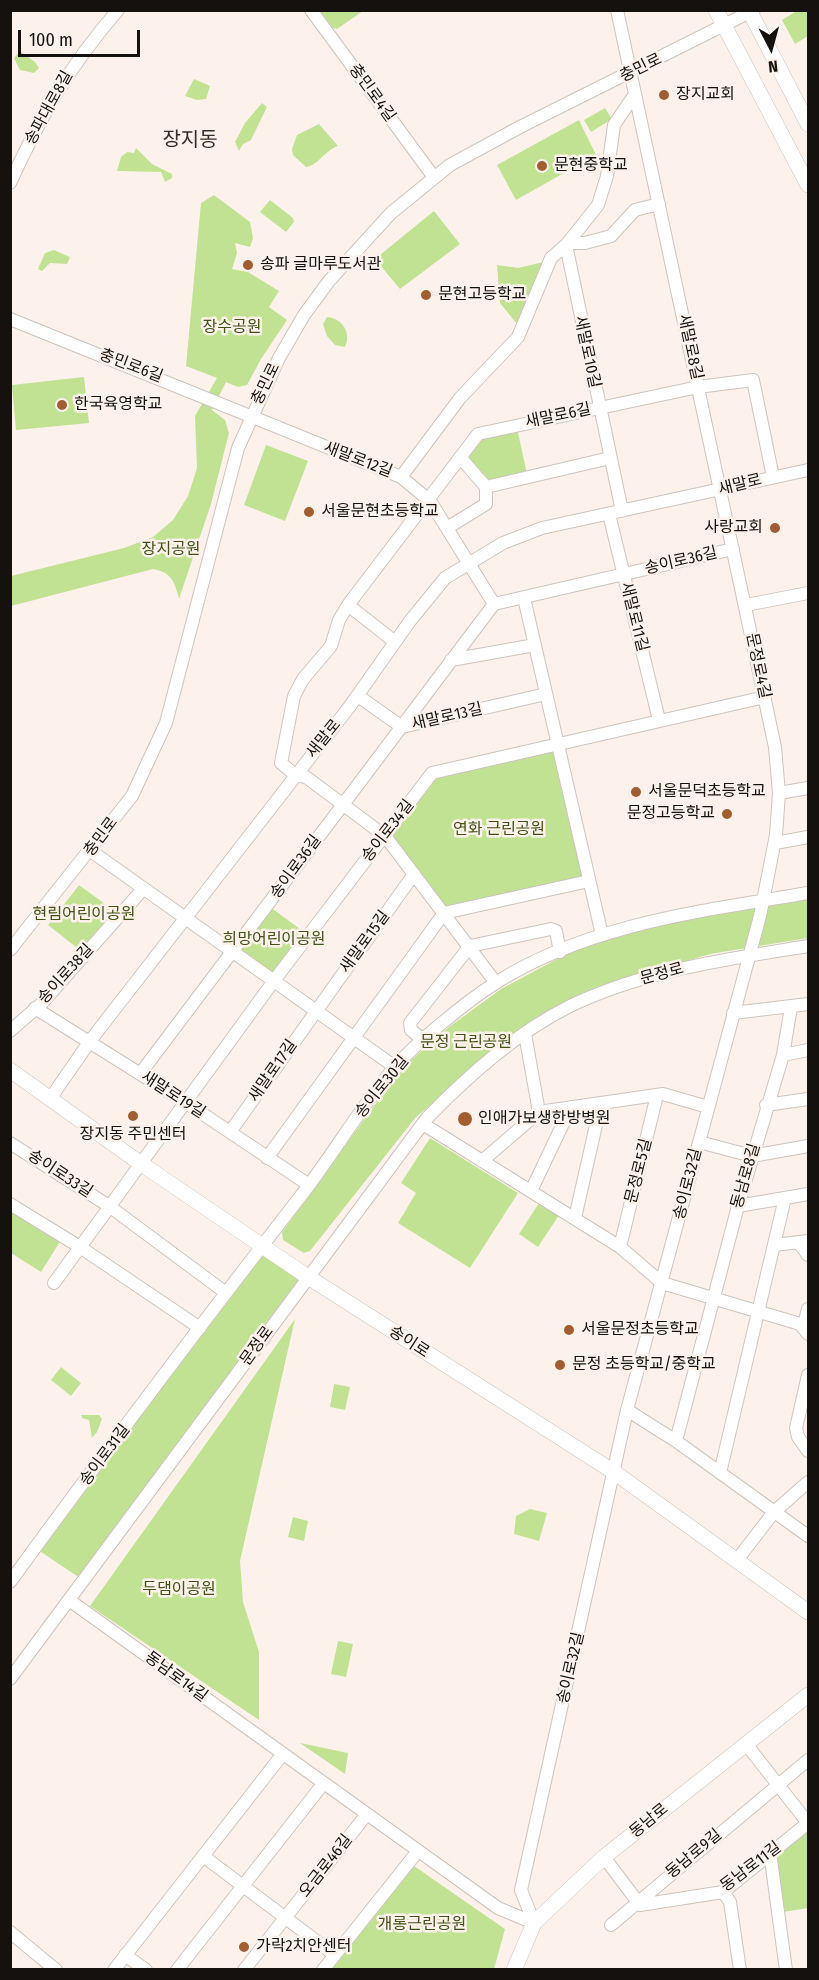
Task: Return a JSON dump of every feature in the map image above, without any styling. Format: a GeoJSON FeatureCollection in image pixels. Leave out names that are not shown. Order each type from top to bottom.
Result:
{"type":"FeatureCollection","features":[{"type":"Feature","properties":{"kind":"main road"},"geometry":{"type":"LineString","coordinates":[[716,10],[808,185]]}},
{"type":"Feature","properties":{"kind":"main road"},"geometry":{"type":"LineString","coordinates":[[751,11],[808,124]]}},
{"type":"Feature","properties":{"kind":"main road","name":"송이로"},"geometry":{"type":"LineString","coordinates":[[10,1070],[140,1163],[308,1277],[614,1472],[808,1612]]}},
{"type":"Feature","properties":{"kind":"main road","name":"동남로"},"geometry":{"type":"LineString","coordinates":[[514,1970],[534,1923],[604,1857],[808,1695]]}},
{"type":"Feature","properties":{"kind":"street","name":"송파대로8길"},"geometry":{"type":"LineString","coordinates":[[10,183],[37,125],[67,73],[118,10]]}},
{"type":"Feature","properties":{"kind":"street","name":"충민로4길"},"geometry":{"type":"LineString","coordinates":[[311,10],[433,176]]}},
{"type":"Feature","properties":{"kind":"street","name":"새말로8길"},"geometry":{"type":"LineString","coordinates":[[617,10],[633,97],[659,204],[720,491]]}},
{"type":"Feature","properties":{"kind":"street","name":"충민로"},"geometry":{"type":"LineString","coordinates":[[10,950],[91,851],[132,796],[166,723],[238,448],[250,417],[304,315],[329,281],[391,213],[433,176],[520,127],[726,27],[751,11]]}},
{"type":"Feature","properties":{"kind":"street"},"geometry":{"type":"LineString","coordinates":[[401,477],[460,398],[518,337],[551,258],[567,244],[598,205],[607,177],[614,125],[633,97]]}},
{"type":"Feature","properties":{"kind":"street"},"geometry":{"type":"LineString","coordinates":[[567,244],[585,243],[611,236],[635,210],[659,204]]}},
{"type":"Feature","properties":{"kind":"street","name":"새말로10길"},"geometry":{"type":"LineString","coordinates":[[567,244],[622,511]]}},
{"type":"Feature","properties":{"kind":"street","name":"충민로6길"},"geometry":{"type":"LineString","coordinates":[[10,319],[180,385],[250,417]]}},
{"type":"Feature","properties":{"kind":"street","name":"새말로6길"},"geometry":{"type":"LineString","coordinates":[[295,775],[281,763],[280,756],[294,696],[303,679],[331,646],[339,620],[348,605],[478,434],[698,387],[753,380],[773,477]]}},
{"type":"Feature","properties":{"kind":"street","name":"새말로12길"},"geometry":{"type":"LineString","coordinates":[[250,417],[401,477],[429,500],[467,563]]}},
{"type":"Feature","properties":{"kind":"street"},"geometry":{"type":"LineString","coordinates":[[447,528],[486,504],[486,487],[460,457]]}},
{"type":"Feature","properties":{"kind":"street"},"geometry":{"type":"LineString","coordinates":[[486,487],[610,458]]}},
{"type":"Feature","properties":{"kind":"street","name":"새말로"},"geometry":{"type":"LineString","coordinates":[[50,1099],[90,1041],[358,696],[395,642],[446,578],[503,543],[542,528],[808,470]]}},
{"type":"Feature","properties":{"kind":"street","name":"문정로4길"},"geometry":{"type":"LineString","coordinates":[[720,491],[765,697],[780,793],[775,843],[748,957]]}},
{"type":"Feature","properties":{"kind":"street","name":"새말로11길"},"geometry":{"type":"LineString","coordinates":[[609,514],[659,720]]}},
{"type":"Feature","properties":{"kind":"street","name":"송이로36길"},"geometry":{"type":"LineString","coordinates":[[140,1074],[494,604],[733,549]]}},
{"type":"Feature","properties":{"kind":"street"},"geometry":{"type":"LineString","coordinates":[[467,563],[494,604]]}},
{"type":"Feature","properties":{"kind":"street"},"geometry":{"type":"LineString","coordinates":[[746,605],[808,593]]}},
{"type":"Feature","properties":{"kind":"street"},"geometry":{"type":"LineString","coordinates":[[524,598],[602,935]]}},
{"type":"Feature","properties":{"kind":"street"},"geometry":{"type":"LineString","coordinates":[[348,605],[395,642]]}},
{"type":"Feature","properties":{"kind":"street"},"geometry":{"type":"LineString","coordinates":[[451,660],[535,645]]}},
{"type":"Feature","properties":{"kind":"street","name":"새말로13길"},"geometry":{"type":"LineString","coordinates":[[358,696],[402,727],[546,694]]}},
{"type":"Feature","properties":{"kind":"street","name":"송이로34길"},"geometry":{"type":"LineString","coordinates":[[140,1163],[273,982],[432,773],[765,697]]}},
{"type":"Feature","properties":{"kind":"street"},"geometry":{"type":"LineString","coordinates":[[295,775],[306,777],[385,836],[496,983]]}},
{"type":"Feature","properties":{"kind":"street"},"geometry":{"type":"LineString","coordinates":[[780,793],[808,788]]}},
{"type":"Feature","properties":{"kind":"street"},"geometry":{"type":"LineString","coordinates":[[775,843],[808,837]]}},
{"type":"Feature","properties":{"kind":"street"},"geometry":{"type":"LineString","coordinates":[[91,851],[395,1067]]}},
{"type":"Feature","properties":{"kind":"street","name":"새말로15길"},"geometry":{"type":"LineString","coordinates":[[317,1010],[414,874]]}},
{"type":"Feature","properties":{"kind":"street"},"geometry":{"type":"LineString","coordinates":[[267,1158],[444,913],[589,880]]}},
{"type":"Feature","properties":{"kind":"street","name":"송이로38길"},"geometry":{"type":"LineString","coordinates":[[10,1031],[35,1008],[143,889]]}},
{"type":"Feature","properties":{"kind":"street","name":"송이로30길"},"geometry":{"type":"LineString","coordinates":[[262,1246],[395,1067],[423,1040],[496,983],[560,952],[602,935],[672,916],[808,893]]}},
{"type":"Feature","properties":{"kind":"street"},"geometry":{"type":"LineString","coordinates":[[423,1040],[411,1030],[410,1023],[470,946],[551,929],[556,931],[560,952]]}},
{"type":"Feature","properties":{"kind":"street","name":"문정로"},"geometry":{"type":"LineString","coordinates":[[10,1679],[423,1124],[454,1090],[485,1063],[525,1034],[572,1006],[618,987],[693,966],[808,946]]}},
{"type":"Feature","properties":{"kind":"street","name":"송이로32길"},"geometry":{"type":"LineString","coordinates":[[534,1923],[520,1890],[627,1410],[748,957]]}},
{"type":"Feature","properties":{"kind":"street"},"geometry":{"type":"LineString","coordinates":[[733,1013],[808,1004]]}},
{"type":"Feature","properties":{"kind":"street","name":"동남로8길"},"geometry":{"type":"LineString","coordinates":[[676,1441],[738,1206],[766,1105],[783,1055],[790,1007]]}},
{"type":"Feature","properties":{"kind":"street","name":"새말로19길"},"geometry":{"type":"LineString","coordinates":[[35,1008],[185,1102],[309,1185]]}},
{"type":"Feature","properties":{"kind":"street","name":"새말로17길"},"geometry":{"type":"LineString","coordinates":[[230,1132],[317,1010]]}},
{"type":"Feature","properties":{"kind":"street"},"geometry":{"type":"LineString","coordinates":[[525,1034],[539,1112]]}},
{"type":"Feature","properties":{"kind":"street"},"geometry":{"type":"LineString","coordinates":[[783,1055],[808,1050]]}},
{"type":"Feature","properties":{"kind":"street"},"geometry":{"type":"LineString","coordinates":[[482,1161],[539,1112],[663,1094],[708,1107]]}},
{"type":"Feature","properties":{"kind":"street","name":"문정로5길"},"geometry":{"type":"LineString","coordinates":[[620,1246],[657,1095]]}},
{"type":"Feature","properties":{"kind":"street"},"geometry":{"type":"LineString","coordinates":[[766,1105],[808,1099]]}},
{"type":"Feature","properties":{"kind":"street"},"geometry":{"type":"LineString","coordinates":[[575,1218],[601,1103]]}},
{"type":"Feature","properties":{"kind":"street"},"geometry":{"type":"LineString","coordinates":[[531,1191],[571,1107]]}},
{"type":"Feature","properties":{"kind":"street"},"geometry":{"type":"LineString","coordinates":[[423,1124],[620,1246],[662,1283],[759,1311],[806,1331],[808,1309]]}},
{"type":"Feature","properties":{"kind":"street"},"geometry":{"type":"LineString","coordinates":[[699,1142],[752,1156],[808,1146]]}},
{"type":"Feature","properties":{"kind":"street","name":"송이로33길"},"geometry":{"type":"LineString","coordinates":[[10,1143],[109,1206]]}},
{"type":"Feature","properties":{"kind":"street","name":"송이로33길"},"geometry":{"type":"LineString","coordinates":[[54,1283],[140,1163]]}},
{"type":"Feature","properties":{"kind":"street"},"geometry":{"type":"LineString","coordinates":[[738,1206],[808,1194]]}},
{"type":"Feature","properties":{"kind":"street"},"geometry":{"type":"LineString","coordinates":[[720,1473],[785,1198]]}},
{"type":"Feature","properties":{"kind":"street"},"geometry":{"type":"LineString","coordinates":[[10,1204],[80,1246],[200,1328]]}},
{"type":"Feature","properties":{"kind":"street"},"geometry":{"type":"LineString","coordinates":[[109,1206],[226,1293]]}},
{"type":"Feature","properties":{"kind":"street"},"geometry":{"type":"LineString","coordinates":[[774,1245],[803,1241],[808,1256]]}},
{"type":"Feature","properties":{"kind":"street","name":"송이로31길"},"geometry":{"type":"LineString","coordinates":[[10,1581],[262,1246]]}},
{"type":"Feature","properties":{"kind":"street"},"geometry":{"type":"LineString","coordinates":[[808,1375],[795,1428],[798,1437],[808,1451]]}},
{"type":"Feature","properties":{"kind":"street"},"geometry":{"type":"LineString","coordinates":[[627,1410],[676,1441],[808,1536]]}},
{"type":"Feature","properties":{"kind":"street"},"geometry":{"type":"LineString","coordinates":[[737,1560],[774,1512],[808,1482]]}},
{"type":"Feature","properties":{"kind":"street","name":"동남로14길"},"geometry":{"type":"LineString","coordinates":[[69,1600],[498,1908],[534,1923]]}},
{"type":"Feature","properties":{"kind":"street"},"geometry":{"type":"LineString","coordinates":[[746,1744],[808,1823]]}},
{"type":"Feature","properties":{"kind":"street"},"geometry":{"type":"LineString","coordinates":[[114,1970],[282,1755]]}},
{"type":"Feature","properties":{"kind":"street"},"geometry":{"type":"LineString","coordinates":[[778,1784],[808,1760]]}},
{"type":"Feature","properties":{"kind":"street"},"geometry":{"type":"LineString","coordinates":[[177,1970],[323,1784]]}},
{"type":"Feature","properties":{"kind":"street","name":"동남로9길"},"geometry":{"type":"LineString","coordinates":[[611,1925],[778,1784]]}},
{"type":"Feature","properties":{"kind":"street","name":"오금로46길"},"geometry":{"type":"LineString","coordinates":[[244,1970],[367,1814]]}},
{"type":"Feature","properties":{"kind":"street","name":"동남로11길"},"geometry":{"type":"LineString","coordinates":[[638,1901],[640,1905],[723,1892],[808,1823]]}},
{"type":"Feature","properties":{"kind":"street"},"geometry":{"type":"LineString","coordinates":[[322,1970],[418,1851]]}},
{"type":"Feature","properties":{"kind":"street"},"geometry":{"type":"LineString","coordinates":[[770,1853],[786,1970]]}},
{"type":"Feature","properties":{"kind":"street"},"geometry":{"type":"LineString","coordinates":[[203,1856],[334,1955]]}},
{"type":"Feature","properties":{"kind":"street"},"geometry":{"type":"LineString","coordinates":[[604,1857],[638,1901]]}},
{"type":"Feature","properties":{"kind":"street"},"geometry":{"type":"LineString","coordinates":[[723,1892],[730,1902],[740,1970]]}},
{"type":"Feature","properties":{"kind":"street"},"geometry":{"type":"LineString","coordinates":[[10,1932],[56,1970]]}},
{"type":"Feature","properties":{"kind":"street"},"geometry":{"type":"LineString","coordinates":[[125,1955],[146,1970]]}},
{"type":"Feature","properties":{"kind":"green space"},"geometry":{"type":"Polygon","coordinates":[[[798,10],[808,11],[808,36],[795,44],[782,20],[798,10]]]}},
{"type":"Feature","properties":{"kind":"green space"},"geometry":{"type":"Polygon","coordinates":[[[320,11],[363,11],[337,29],[333,28],[320,11]]]}},
{"type":"Feature","properties":{"kind":"green space"},"geometry":{"type":"Polygon","coordinates":[[[20,51],[35,62],[39,68],[34,73],[20,70],[14,58],[20,51]]]}},
{"type":"Feature","properties":{"kind":"green space"},"geometry":{"type":"Polygon","coordinates":[[[194,79],[210,86],[206,99],[197,100],[185,96],[194,79]]]}},
{"type":"Feature","properties":{"kind":"green space"},"geometry":{"type":"Polygon","coordinates":[[[262,103],[267,107],[251,140],[243,144],[239,151],[235,142],[245,123],[262,103]]]}},
{"type":"Feature","properties":{"kind":"green space"},"geometry":{"type":"Polygon","coordinates":[[[605,108],[612,119],[591,132],[584,120],[605,108]]]}},
{"type":"Feature","properties":{"kind":"green space"},"geometry":{"type":"Polygon","coordinates":[[[579,120],[596,155],[516,200],[497,165],[579,120]]]}},
{"type":"Feature","properties":{"kind":"green space"},"geometry":{"type":"Polygon","coordinates":[[[319,124],[338,146],[311,166],[306,167],[293,155],[292,149],[297,135],[319,124]]]}},
{"type":"Feature","properties":{"kind":"green space"},"geometry":{"type":"Polygon","coordinates":[[[136,148],[152,164],[172,174],[172,178],[165,182],[161,172],[117,171],[121,157],[127,152],[134,153],[136,148]]]}},
{"type":"Feature","properties":{"kind":"green space"},"geometry":{"type":"Polygon","coordinates":[[[214,195],[250,222],[253,238],[250,247],[235,243],[237,253],[232,269],[248,272],[279,291],[269,307],[287,320],[247,385],[238,387],[226,382],[212,410],[225,420],[229,433],[211,504],[179,599],[176,588],[168,575],[153,569],[11,606],[11,576],[124,548],[153,537],[173,520],[188,496],[197,468],[195,416],[217,378],[186,366],[201,203],[214,195]]]}},
{"type":"Feature","properties":{"kind":"green space"},"geometry":{"type":"Polygon","coordinates":[[[270,200],[293,218],[294,222],[286,232],[260,212],[270,200]]]}},
{"type":"Feature","properties":{"kind":"green space"},"geometry":{"type":"Polygon","coordinates":[[[434,211],[460,244],[400,289],[375,259],[434,211]]]}},
{"type":"Feature","properties":{"kind":"green space"},"geometry":{"type":"Polygon","coordinates":[[[54,250],[70,257],[67,264],[50,263],[42,271],[38,269],[45,253],[54,250]]]}},
{"type":"Feature","properties":{"kind":"green space"},"geometry":{"type":"Polygon","coordinates":[[[544,262],[517,324],[500,303],[497,265],[518,268],[544,262]]]}},
{"type":"Feature","properties":{"kind":"green space"},"geometry":{"type":"Polygon","coordinates":[[[327,317],[337,320],[344,327],[347,337],[345,347],[335,345],[327,336],[323,324],[327,317]]]}},
{"type":"Feature","properties":{"kind":"green space"},"geometry":{"type":"Polygon","coordinates":[[[84,377],[89,423],[16,430],[12,385],[84,377]]]}},
{"type":"Feature","properties":{"kind":"green space"},"geometry":{"type":"Polygon","coordinates":[[[517,428],[527,474],[486,484],[464,457],[479,436],[517,428]]]}},
{"type":"Feature","properties":{"kind":"green space"},"geometry":{"type":"Polygon","coordinates":[[[266,445],[308,461],[285,521],[244,505],[266,445]]]}},
{"type":"Feature","properties":{"kind":"green space","name":"연화 근린공원"},"geometry":{"type":"Polygon","coordinates":[[[558,748],[586,879],[447,910],[391,838],[434,778],[558,748]]]}},
{"type":"Feature","properties":{"kind":"green space","name":"현림어린이공원"},"geometry":{"type":"Polygon","coordinates":[[[79,885],[116,912],[81,951],[48,925],[79,885]]]}},
{"type":"Feature","properties":{"kind":"green space","name":"문정 근린공원"},"geometry":{"type":"Polygon","coordinates":[[[808,897],[808,938],[710,954],[625,979],[568,1000],[525,1027],[416,1117],[310,1251],[304,1253],[283,1240],[282,1232],[401,1069],[449,1027],[501,989],[561,957],[603,940],[675,920],[808,897]]]}},
{"type":"Feature","properties":{"kind":"green space","name":"희망어린이공원"},"geometry":{"type":"Polygon","coordinates":[[[270,907],[307,934],[274,979],[235,952],[270,907]]]}},
{"type":"Feature","properties":{"kind":"green space"},"geometry":{"type":"Polygon","coordinates":[[[430,1138],[518,1193],[470,1268],[398,1223],[416,1193],[401,1183],[430,1138]]]}},
{"type":"Feature","properties":{"kind":"green space"},"geometry":{"type":"Polygon","coordinates":[[[539,1203],[559,1215],[538,1247],[519,1234],[539,1203]]]}},
{"type":"Feature","properties":{"kind":"green space"},"geometry":{"type":"Polygon","coordinates":[[[10,1210],[61,1240],[41,1272],[11,1253],[10,1210]]]}},
{"type":"Feature","properties":{"kind":"green space"},"geometry":{"type":"Polygon","coordinates":[[[262,1246],[308,1277],[83,1580],[35,1548],[262,1246]]]}},
{"type":"Feature","properties":{"kind":"green space","name":"두댐이공원"},"geometry":{"type":"Polygon","coordinates":[[[295,1319],[240,1561],[243,1602],[259,1652],[259,1720],[90,1606],[295,1319]]]}},
{"type":"Feature","properties":{"kind":"green space"},"geometry":{"type":"Polygon","coordinates":[[[61,1367],[81,1383],[71,1396],[51,1380],[61,1367]]]}},
{"type":"Feature","properties":{"kind":"green space"},"geometry":{"type":"Polygon","coordinates":[[[334,1384],[350,1387],[345,1410],[330,1407],[334,1384]]]}},
{"type":"Feature","properties":{"kind":"green space"},"geometry":{"type":"Polygon","coordinates":[[[81,1415],[99,1415],[102,1419],[92,1438],[89,1420],[82,1418],[81,1415]]]}},
{"type":"Feature","properties":{"kind":"green space"},"geometry":{"type":"Polygon","coordinates":[[[530,1509],[547,1513],[539,1541],[514,1534],[516,1516],[530,1509]]]}},
{"type":"Feature","properties":{"kind":"green space"},"geometry":{"type":"Polygon","coordinates":[[[293,1517],[308,1521],[304,1541],[288,1537],[293,1517]]]}},
{"type":"Feature","properties":{"kind":"green space"},"geometry":{"type":"Polygon","coordinates":[[[338,1641],[353,1644],[346,1677],[331,1674],[338,1641]]]}},
{"type":"Feature","properties":{"kind":"green space"},"geometry":{"type":"Polygon","coordinates":[[[300,1743],[348,1753],[345,1774],[300,1743]]]}},
{"type":"Feature","properties":{"kind":"green space"},"geometry":{"type":"Polygon","coordinates":[[[807,1830],[808,1908],[783,1912],[774,1856],[807,1830]]]}},
{"type":"Feature","properties":{"kind":"green space","name":"개롱근린공원"},"geometry":{"type":"Polygon","coordinates":[[[414,1866],[505,1929],[494,1969],[330,1970],[414,1866]]]}},
{"type":"Feature","properties":{"kind":"place","name":"장지교회"},"geometry":{"type":"Point","coordinates":[664,95]}},
{"type":"Feature","properties":{"kind":"place","name":"문현중학교"},"geometry":{"type":"Point","coordinates":[542,166]}},
{"type":"Feature","properties":{"kind":"place","name":"송파 글마루도서관"},"geometry":{"type":"Point","coordinates":[248,265]}},
{"type":"Feature","properties":{"kind":"place","name":"문현고등학교"},"geometry":{"type":"Point","coordinates":[426,295]}},
{"type":"Feature","properties":{"kind":"place","name":"한국육영학교"},"geometry":{"type":"Point","coordinates":[62,405]}},
{"type":"Feature","properties":{"kind":"place","name":"서울문현초등학교"},"geometry":{"type":"Point","coordinates":[309,512]}},
{"type":"Feature","properties":{"kind":"place","name":"사랑교회"},"geometry":{"type":"Point","coordinates":[775,528]}},
{"type":"Feature","properties":{"kind":"place","name":"서울문덕초등학교"},"geometry":{"type":"Point","coordinates":[636,792]}},
{"type":"Feature","properties":{"kind":"place","name":"문정고등학교"},"geometry":{"type":"Point","coordinates":[727,814]}},
{"type":"Feature","properties":{"kind":"place","name":"장지동 주민센터"},"geometry":{"type":"Point","coordinates":[133,1116]}},
{"type":"Feature","properties":{"kind":"place","name":"인애가보생한방병원"},"geometry":{"type":"Point","coordinates":[465,1119]}},
{"type":"Feature","properties":{"kind":"place","name":"서울문정초등학교"},"geometry":{"type":"Point","coordinates":[569,1330]}},
{"type":"Feature","properties":{"kind":"place","name":"문정 초등학교/중학교"},"geometry":{"type":"Point","coordinates":[560,1365]}},
{"type":"Feature","properties":{"kind":"place","name":"가락2치안센터"},"geometry":{"type":"Point","coordinates":[244,1947]}},
{"type":"Feature","properties":{"kind":"district","name":"장지동"},"geometry":{"type":"Point","coordinates":[190,140]}},
{"type":"Feature","properties":{"kind":"park label","name":"장수공원"},"geometry":{"type":"Point","coordinates":[232,328]}},
{"type":"Feature","properties":{"kind":"park label","name":"장지공원"},"geometry":{"type":"Point","coordinates":[171,550]}}]}
